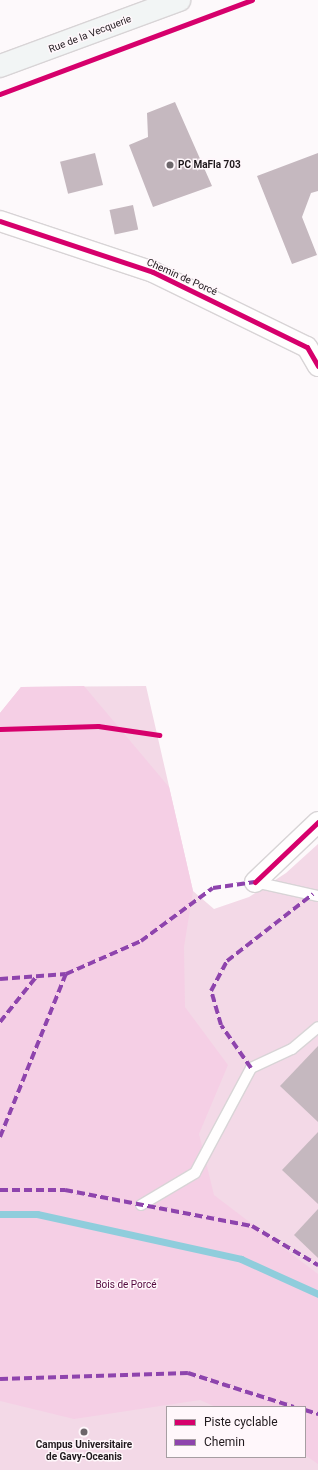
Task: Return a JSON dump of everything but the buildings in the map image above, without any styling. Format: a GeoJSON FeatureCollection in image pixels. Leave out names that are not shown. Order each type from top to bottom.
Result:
{"type":"FeatureCollection","features":[{"type":"Feature","properties":{"kind":"main road","name":"Rue de la Vecquerie"},"geometry":{"type":"LineString","coordinates":[[0,66],[152,5],[180,0]]}},
{"type":"Feature","properties":{"kind":"street","name":"Chemin de Porcé"},"geometry":{"type":"LineString","coordinates":[[0,221],[153,272],[307,347],[318,366]]}},
{"type":"Feature","properties":{"kind":"street"},"geometry":{"type":"LineString","coordinates":[[255,882],[318,822]]}},
{"type":"Feature","properties":{"kind":"lane"},"geometry":{"type":"LineString","coordinates":[[255,882],[318,896]]}},
{"type":"Feature","properties":{"kind":"lane"},"geometry":{"type":"LineString","coordinates":[[141,1205],[195,1173],[251,1068],[292,1049],[318,1027]]}},
{"type":"Feature","properties":{"kind":"green space","name":"Bois de Porcé"},"geometry":{"type":"Polygon","coordinates":[[[84,686],[169,787],[193,891],[184,947],[185,1007],[228,1065],[199,1134],[214,1195],[318,1274],[318,1464],[306,1456],[306,1406],[214,1406],[200,1400],[74,1419],[0,1401],[0,713],[21,687],[84,686]]]}},
{"type":"Feature","properties":{"kind":"green space","name":"Bois de Porcé"},"geometry":{"type":"Polygon","coordinates":[[[146,686],[193,891],[214,909],[249,897],[286,873],[318,844],[318,1470],[0,1470],[0,713],[21,687],[146,686]]]}},
{"type":"Feature","properties":{"kind":"waterway"},"geometry":{"type":"LineString","coordinates":[[0,1214],[37,1214],[241,1259],[318,1294]]}},
{"type":"Feature","properties":{"kind":"marked path"},"geometry":{"type":"LineString","coordinates":[[0,979],[66,974],[141,941],[213,888],[255,882]]}},
{"type":"Feature","properties":{"kind":"marked path"},"geometry":{"type":"LineString","coordinates":[[251,1068],[221,1025],[211,991],[227,961],[313,894]]}},
{"type":"Feature","properties":{"kind":"marked path"},"geometry":{"type":"LineString","coordinates":[[0,1137],[66,974]]}},
{"type":"Feature","properties":{"kind":"marked path"},"geometry":{"type":"LineString","coordinates":[[0,1022],[36,977]]}},
{"type":"Feature","properties":{"kind":"marked path"},"geometry":{"type":"LineString","coordinates":[[0,1190],[65,1190],[252,1226],[318,1265]]}},
{"type":"Feature","properties":{"kind":"marked path"},"geometry":{"type":"LineString","coordinates":[[0,1379],[188,1373],[291,1406]]}},
{"type":"Feature","properties":{"kind":"marked path"},"geometry":{"type":"LineString","coordinates":[[306,1410],[318,1414]]}},
{"type":"Feature","properties":{"kind":"cycle path"},"geometry":{"type":"LineString","coordinates":[[0,94],[252,0]]}},
{"type":"Feature","properties":{"kind":"cycle path"},"geometry":{"type":"LineString","coordinates":[[0,221],[153,272],[307,347],[318,366]]}},
{"type":"Feature","properties":{"kind":"cycle path"},"geometry":{"type":"LineString","coordinates":[[0,729],[98,726],[159,735]]}},
{"type":"Feature","properties":{"kind":"cycle path"},"geometry":{"type":"LineString","coordinates":[[255,882],[318,822]]}},
{"type":"Feature","properties":{"kind":"place","name":"PC MaFla 703"},"geometry":{"type":"Point","coordinates":[170,165]}},
{"type":"Feature","properties":{"kind":"place","name":"Campus Universitaire de Gavy-Oceanis"},"geometry":{"type":"Point","coordinates":[84,1432]}}]}
